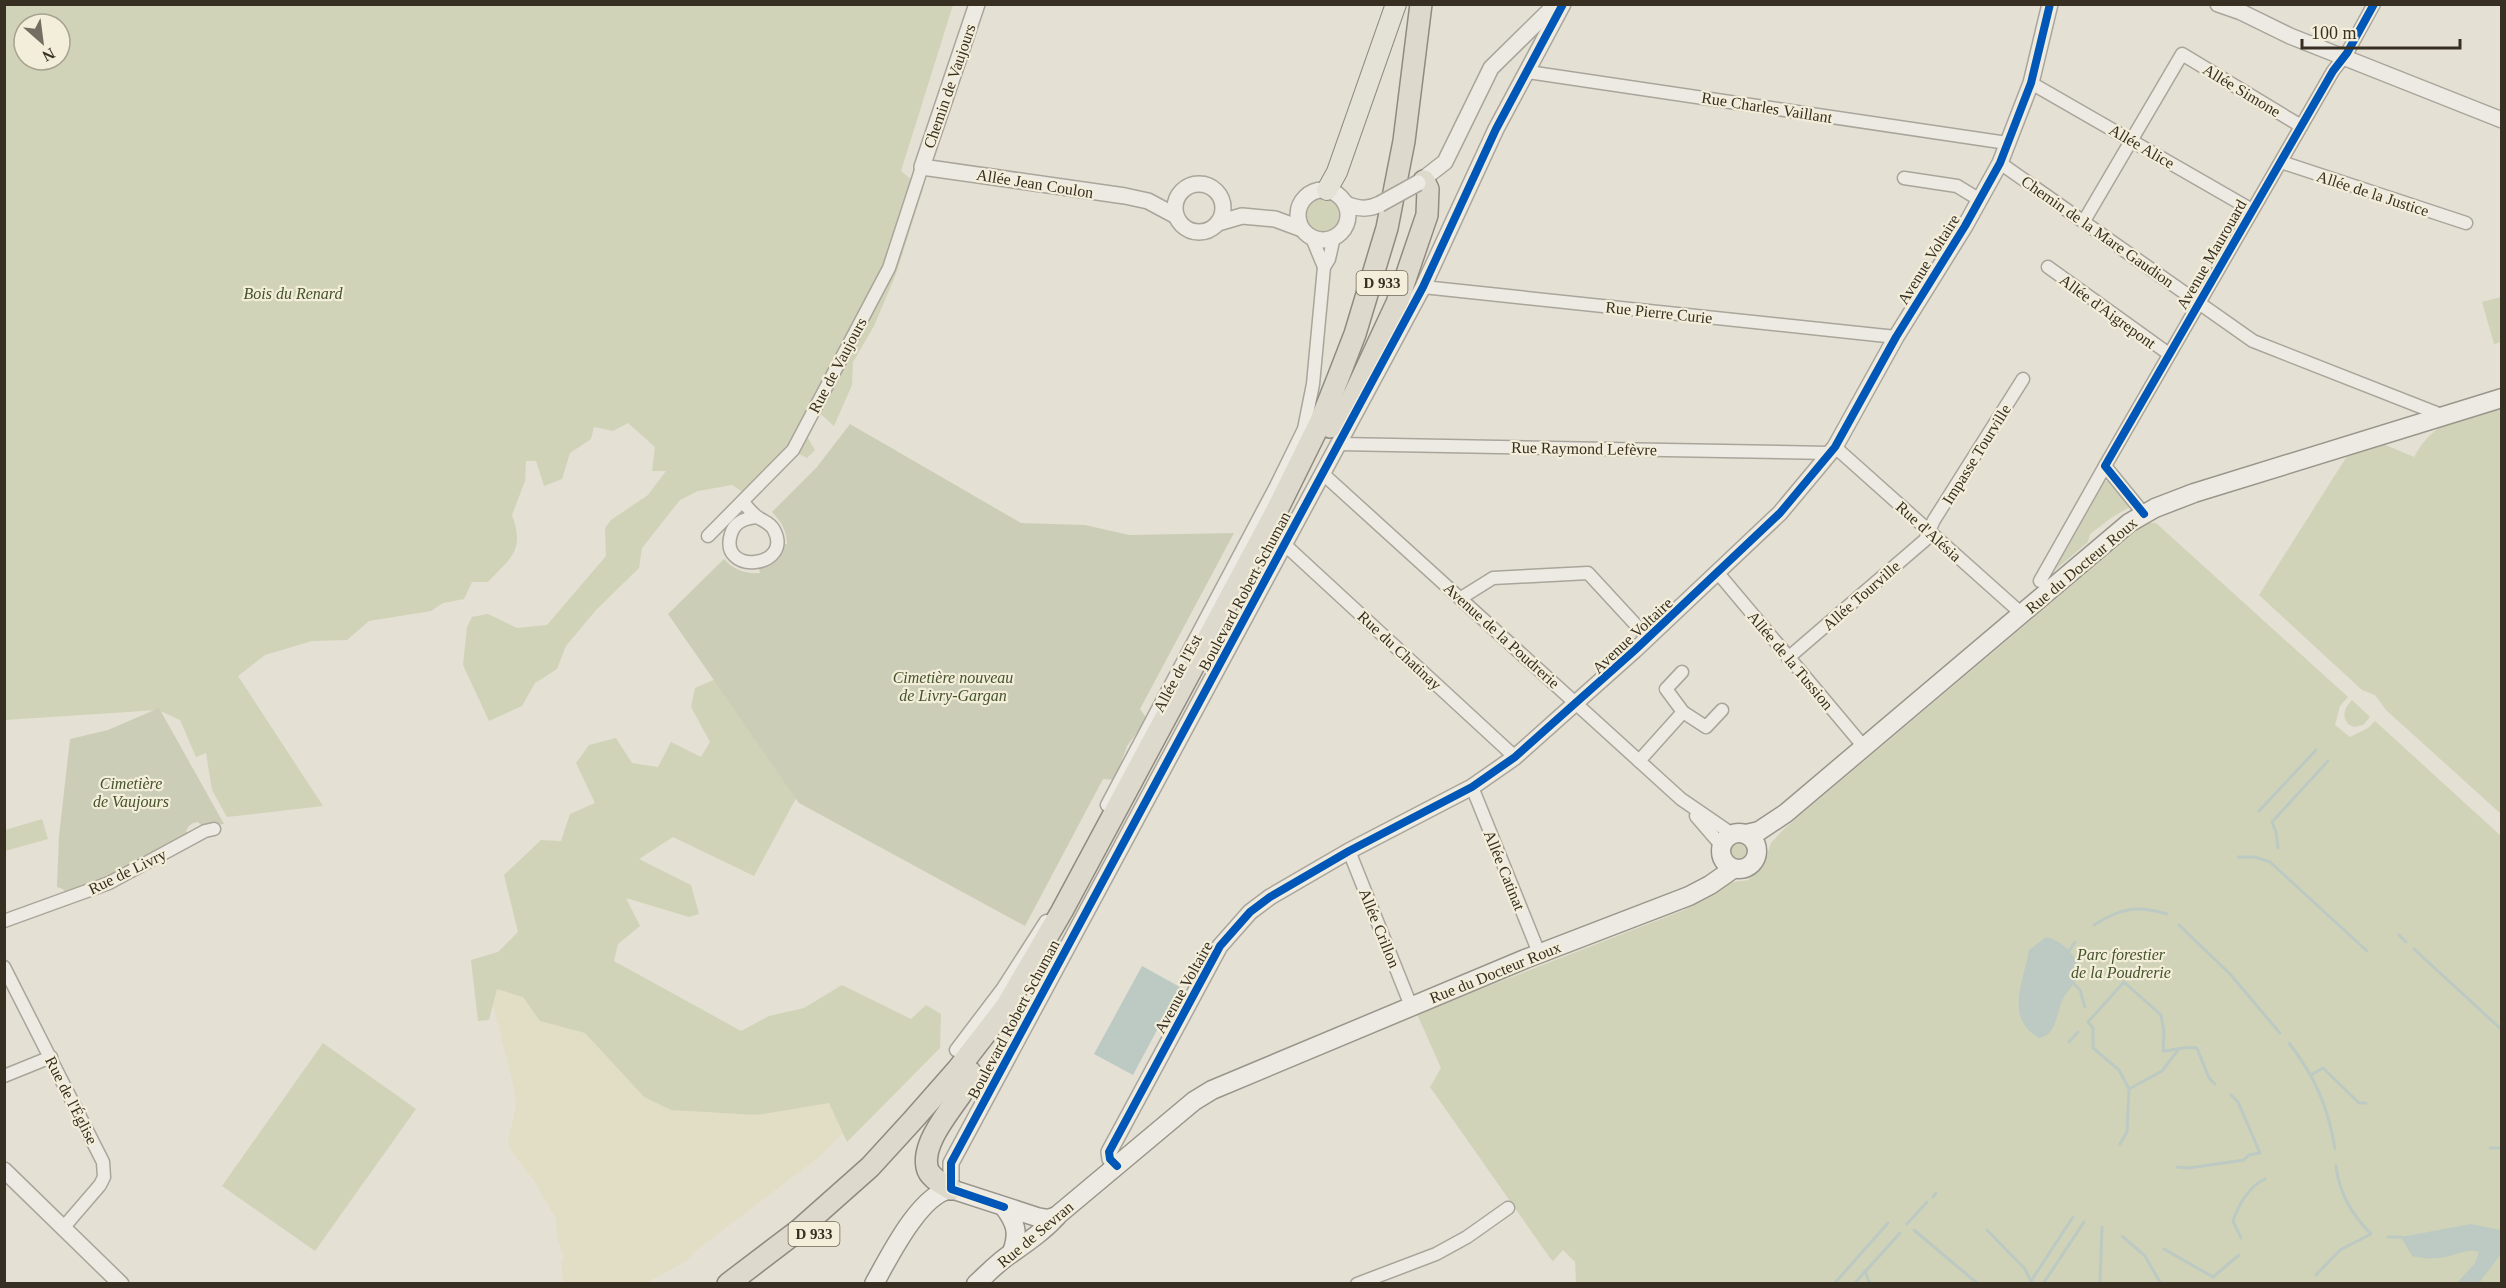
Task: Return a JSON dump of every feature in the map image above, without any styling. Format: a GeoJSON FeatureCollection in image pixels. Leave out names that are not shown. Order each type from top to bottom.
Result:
{"type":"FeatureCollection","features":[{"type":"Feature","properties":{"kind":"highway","name":"D 933"},"geometry":{"type":"LineString","coordinates":[[728,1284],[799,1230],[870,1167],[913,1120],[958,1069],[1006,1007],[1062,911],[1281,502],[1320,423],[1338,378],[1355,334],[1387,228],[1404,141],[1421,4]]}},
{"type":"Feature","properties":{"kind":"highway","name":"D 933"},"geometry":{"type":"LineString","coordinates":[[752,1284],[836,1216],[926,1126],[996,1039],[1028,991],[1071,918],[1286,517],[1335,435],[1399,224],[1415,134],[1433,4]]}},
{"type":"Feature","properties":{"kind":"highway"},"geometry":{"type":"LineString","coordinates":[[1335,435],[1386,327],[1427,214],[1428,189],[1421,182]]}},
{"type":"Feature","properties":{"kind":"highway"},"geometry":{"type":"LineString","coordinates":[[951,1189],[933,1177],[927,1167],[929,1153],[935,1133],[945,1114],[961,1094],[970,1072]]}},
{"type":"Feature","properties":{"kind":"main road"},"geometry":{"type":"LineString","coordinates":[[1327,190],[1337,172],[1396,4]]}},
{"type":"Feature","properties":{"kind":"main road","name":"Rue du Docteur Roux"},"geometry":{"type":"LineString","coordinates":[[1117,1166],[1194,1101],[1212,1090],[1539,953],[1662,905],[1707,875],[1735,848],[1786,813],[2129,523],[2144,514],[2206,490],[2502,398]]}},
{"type":"Feature","properties":{"kind":"main road","name":"Rue de Sevran"},"geometry":{"type":"LineString","coordinates":[[976,1284],[1012,1252],[1037,1236],[1057,1216],[1117,1166]]}},
{"type":"Feature","properties":{"kind":"main road"},"geometry":{"type":"LineString","coordinates":[[874,1284],[921,1209],[941,1191],[951,1189],[1037,1217],[1057,1216]]}},
{"type":"Feature","properties":{"kind":"main road"},"geometry":{"type":"LineString","coordinates":[[1004,1207],[1014,1221],[1017,1233],[1012,1252]]}},
{"type":"Feature","properties":{"kind":"street","name":"Chemin de Vaujours"},"geometry":{"type":"LineString","coordinates":[[922,166],[977,4]]}},
{"type":"Feature","properties":{"kind":"street"},"geometry":{"type":"LineString","coordinates":[[1427,214],[1433,204],[1444,162],[1491,68],[1556,4]]}},
{"type":"Feature","properties":{"kind":"street","name":"Boulevard Robert Schuman"},"geometry":{"type":"LineString","coordinates":[[951,1189],[951,1163],[1322,473],[1335,435],[1423,287],[1496,129],[1563,4]]}},
{"type":"Feature","properties":{"kind":"street","name":"Avenue Voltaire"},"geometry":{"type":"LineString","coordinates":[[1117,1166],[1110,1159],[1109,1152],[1220,946],[1250,912],[1270,897],[1348,850],[1472,787],[1515,757],[1718,573],[1780,513],[1833,450],[1896,337],[1980,200],[2000,163],[2031,83],[2050,4]]}},
{"type":"Feature","properties":{"kind":"street"},"geometry":{"type":"LineString","coordinates":[[2218,4],[2241,12],[2290,36],[2502,120]]}},
{"type":"Feature","properties":{"kind":"street","name":"Avenue Maurouard"},"geometry":{"type":"LineString","coordinates":[[2040,582],[2335,66],[2344,57],[2374,4]]}},
{"type":"Feature","properties":{"kind":"street"},"geometry":{"type":"LineString","coordinates":[[1506,52],[1522,51],[1531,65]]}},
{"type":"Feature","properties":{"kind":"street","name":"Allée Simone"},"geometry":{"type":"LineString","coordinates":[[2130,140],[2182,54],[2301,126]]}},
{"type":"Feature","properties":{"kind":"street","name":"Rue Charles Vaillant"},"geometry":{"type":"LineString","coordinates":[[1531,65],[2007,143]]}},
{"type":"Feature","properties":{"kind":"street","name":"Allée Alice"},"geometry":{"type":"LineString","coordinates":[[2031,83],[2252,210]]}},
{"type":"Feature","properties":{"kind":"street"},"geometry":{"type":"LineString","coordinates":[[2084,220],[2130,140]]}},
{"type":"Feature","properties":{"kind":"street"},"geometry":{"type":"LineString","coordinates":[[1346,204],[1358,209],[1376,206],[1421,182],[1444,162]]}},
{"type":"Feature","properties":{"kind":"street","name":"Allée de la Justice"},"geometry":{"type":"LineString","coordinates":[[2281,162],[2466,223]]}},
{"type":"Feature","properties":{"kind":"street","name":"Chemin de la Mare Gaudion"},"geometry":{"type":"LineString","coordinates":[[2000,163],[2253,341],[2445,416]]}},
{"type":"Feature","properties":{"kind":"street","name":"Allée Jean Coulon"},"geometry":{"type":"LineString","coordinates":[[922,166],[1148,201],[1179,196]]}},
{"type":"Feature","properties":{"kind":"street","name":"Rue de Vaujours"},"geometry":{"type":"LineString","coordinates":[[730,544],[712,533],[793,450],[889,268],[922,166]]}},
{"type":"Feature","properties":{"kind":"street"},"geometry":{"type":"LineString","coordinates":[[1904,178],[1957,186],[1980,200]]}},
{"type":"Feature","properties":{"kind":"street"},"geometry":{"type":"LineString","coordinates":[[1242,216],[1222,203],[1215,191],[1204,185],[1188,187],[1176,202],[1176,216],[1184,227],[1196,232],[1210,230],[1218,223],[1242,216],[1275,219],[1325,240],[1369,214],[1376,206]]}},
{"type":"Feature","properties":{"kind":"street"},"geometry":{"type":"LineString","coordinates":[[1307,233],[1298,219],[1299,208],[1304,198],[1310,193],[1327,190],[1341,196],[1346,204],[1348,217],[1340,232]]}},
{"type":"Feature","properties":{"kind":"street","name":"Allée Jean Coulon"},"geometry":{"type":"LineString","coordinates":[[1148,201],[1176,216]]}},
{"type":"Feature","properties":{"kind":"street"},"geometry":{"type":"LineString","coordinates":[[1218,223],[1222,203]]}},
{"type":"Feature","properties":{"kind":"street"},"geometry":{"type":"LineString","coordinates":[[1275,219],[1299,208]]}},
{"type":"Feature","properties":{"kind":"street","name":"Allée de l'Est"},"geometry":{"type":"LineString","coordinates":[[956,1050],[1003,988],[1047,918],[1295,450],[1304,429],[1313,384],[1324,267],[1340,232]]}},
{"type":"Feature","properties":{"kind":"street","name":"Allée de l'Est"},"geometry":{"type":"LineString","coordinates":[[1307,233],[1324,267]]}},
{"type":"Feature","properties":{"kind":"street","name":"Allée d'Aigrepont"},"geometry":{"type":"LineString","coordinates":[[2048,267],[2169,354]]}},
{"type":"Feature","properties":{"kind":"street","name":"Rue Pierre Curie"},"geometry":{"type":"LineString","coordinates":[[1423,287],[1896,337]]}},
{"type":"Feature","properties":{"kind":"street","name":"Impasse Tourville"},"geometry":{"type":"LineString","coordinates":[[1930,530],[1934,520],[2023,379]]}},
{"type":"Feature","properties":{"kind":"street","name":"Rue Raymond Lefèvre"},"geometry":{"type":"LineString","coordinates":[[1335,435],[1833,450]]}},
{"type":"Feature","properties":{"kind":"street","name":"Rue d'Alésia"},"geometry":{"type":"LineString","coordinates":[[1833,450],[1930,530],[2022,614]]}},
{"type":"Feature","properties":{"kind":"street"},"geometry":{"type":"LineString","coordinates":[[2105,466],[2144,514]]}},
{"type":"Feature","properties":{"kind":"street","name":"Avenue de la Poudrerie"},"geometry":{"type":"LineString","coordinates":[[1322,473],[1735,848]]}},
{"type":"Feature","properties":{"kind":"street"},"geometry":{"type":"LineString","coordinates":[[742,502],[757,517],[767,521],[777,539],[770,557],[759,563],[748,563],[740,559],[730,544],[731,534],[736,525],[745,518],[757,517]]}},
{"type":"Feature","properties":{"kind":"street","name":"Allée Tourville"},"geometry":{"type":"LineString","coordinates":[[1788,658],[1919,546],[1930,530]]}},
{"type":"Feature","properties":{"kind":"street","name":"Rue du Chatinay"},"geometry":{"type":"LineString","coordinates":[[1284,544],[1515,757]]}},
{"type":"Feature","properties":{"kind":"street"},"geometry":{"type":"LineString","coordinates":[[1461,597],[1493,578],[1588,573],[1648,638]]}},
{"type":"Feature","properties":{"kind":"street","name":"Allée de la Tussion"},"geometry":{"type":"LineString","coordinates":[[1718,573],[1864,747]]}},
{"type":"Feature","properties":{"kind":"street"},"geometry":{"type":"LineString","coordinates":[[1682,672],[1666,689],[1683,712],[1706,727],[1722,710]]}},
{"type":"Feature","properties":{"kind":"street"},"geometry":{"type":"LineString","coordinates":[[1639,761],[1683,712]]}},
{"type":"Feature","properties":{"kind":"street","name":"Allée Catinat"},"geometry":{"type":"LineString","coordinates":[[1472,787],[1539,953]]}},
{"type":"Feature","properties":{"kind":"street","name":"Rue de Livry"},"geometry":{"type":"LineString","coordinates":[[4,921],[109,883],[205,831],[214,829]]}},
{"type":"Feature","properties":{"kind":"street","name":"Allée Crillon"},"geometry":{"type":"LineString","coordinates":[[1348,850],[1412,1006]]}},
{"type":"Feature","properties":{"kind":"street","name":"Rue de l'Église"},"geometry":{"type":"LineString","coordinates":[[4,967],[103,1162],[104,1177],[100,1185],[63,1228]]}},
{"type":"Feature","properties":{"kind":"street"},"geometry":{"type":"LineString","coordinates":[[4,1076],[51,1057]]}},
{"type":"Feature","properties":{"kind":"street"},"geometry":{"type":"LineString","coordinates":[[4,1170],[121,1284]]}},
{"type":"Feature","properties":{"kind":"street"},"geometry":{"type":"LineString","coordinates":[[1357,1284],[1436,1254],[1467,1237],[1508,1208]]}},
{"type":"Feature","properties":{"kind":"shaded area"},"geometry":{"type":"Polygon","coordinates":[[[2046,937],[2059,942],[2070,951],[2078,970],[2076,980],[2062,1001],[2052,1029],[2039,1038],[2028,1030],[2022,1020],[2019,997],[2029,950],[2046,937]]]}},
{"type":"Feature","properties":{"kind":"shaded area"},"geometry":{"type":"Polygon","coordinates":[[[1142,966],[1180,987],[1133,1075],[1094,1054],[1142,966]]]}},
{"type":"Feature","properties":{"kind":"shaded area"},"geometry":{"type":"Polygon","coordinates":[[[497,988],[524,997],[540,1021],[585,1033],[644,1097],[757,1115],[829,1103],[843,1133],[819,1157],[698,1249],[685,1262],[646,1283],[563,1283],[561,1264],[564,1257],[557,1239],[556,1219],[535,1182],[512,1152],[508,1140],[516,1107],[514,1088],[493,1005],[497,988]]]}},
{"type":"Feature","properties":{"kind":"shaded area"},"geometry":{"type":"Polygon","coordinates":[[[2471,1224],[2501,1230],[2501,1254],[2479,1283],[2457,1283],[2475,1263],[2479,1252],[2467,1251],[2437,1258],[2416,1257],[2412,1256],[2401,1237],[2471,1224]]]}},
{"type":"Feature","properties":{"kind":"green space","name":"Bois du Renard"},"geometry":{"type":"Polygon","coordinates":[[[5,5],[953,5],[901,171],[923,189],[896,274],[874,326],[853,362],[852,385],[834,426],[814,408],[803,430],[815,450],[807,458],[792,450],[749,496],[732,485],[698,491],[680,500],[642,548],[639,568],[596,610],[566,646],[557,669],[535,683],[522,706],[489,721],[463,665],[467,627],[472,617],[488,614],[517,628],[547,625],[606,556],[605,528],[611,520],[648,495],[666,471],[652,471],[655,447],[628,423],[613,431],[594,427],[591,439],[570,453],[562,479],[544,486],[536,461],[526,461],[525,481],[512,515],[517,537],[514,553],[488,582],[472,582],[464,599],[443,603],[431,611],[369,621],[347,640],[312,641],[265,655],[238,676],[323,806],[227,817],[212,790],[206,753],[196,757],[180,720],[158,710],[5,720],[5,5]]]}},
{"type":"Feature","properties":{"kind":"green space"},"geometry":{"type":"Polygon","coordinates":[[[1321,197],[1334,202],[1339,215],[1334,228],[1321,233],[1308,228],[1303,215],[1308,202],[1321,197]]]}},
{"type":"Feature","properties":{"kind":"green space"},"geometry":{"type":"Polygon","coordinates":[[[2501,297],[2501,342],[2494,344],[2482,302],[2501,297]]]}},
{"type":"Feature","properties":{"kind":"green space"},"geometry":{"type":"Polygon","coordinates":[[[2501,407],[2501,814],[2386,710],[2375,695],[2362,690],[2259,595],[2349,453],[2383,444],[2414,457],[2422,444],[2440,427],[2501,407]]]}},
{"type":"Feature","properties":{"kind":"green space","name":"Cimetière nouveau de Livry-Gargan"},"geometry":{"type":"Polygon","coordinates":[[[850,424],[1021,523],[1085,525],[1129,535],[1234,533],[1140,709],[1147,719],[1127,746],[1115,780],[1103,779],[1025,926],[799,803],[668,614],[724,559],[736,569],[755,573],[760,573],[759,569],[775,560],[781,544],[787,544],[783,527],[772,512],[817,467],[850,424]]]}},
{"type":"Feature","properties":{"kind":"green space"},"geometry":{"type":"Polygon","coordinates":[[[2110,480],[2131,506],[2090,534],[2088,542],[2055,570],[2104,482],[2110,480]]]}},
{"type":"Feature","properties":{"kind":"green space","name":"Parc forestier de la Poudrerie"},"geometry":{"type":"Polygon","coordinates":[[[2146,523],[2156,523],[2348,697],[2340,706],[2335,725],[2350,737],[2368,728],[2375,721],[2501,836],[2501,1283],[1576,1283],[1575,1262],[1563,1250],[1553,1261],[1550,1258],[1430,1087],[1441,1068],[1417,1014],[1684,910],[1728,883],[1748,880],[1763,866],[1771,843],[1784,829],[2146,523]]]}},
{"type":"Feature","properties":{"kind":"green space"},"geometry":{"type":"Polygon","coordinates":[[[727,674],[813,767],[754,876],[673,837],[639,859],[691,885],[699,914],[689,917],[626,898],[640,926],[618,944],[614,961],[741,1031],[769,1016],[804,1008],[842,985],[911,1019],[926,1005],[941,1014],[940,1048],[847,1142],[829,1103],[757,1115],[671,1110],[644,1097],[585,1033],[540,1021],[523,997],[497,989],[489,1020],[478,1021],[471,960],[498,952],[518,932],[504,875],[541,840],[561,841],[570,814],[595,803],[576,763],[589,745],[616,738],[632,763],[658,767],[671,742],[701,757],[710,742],[691,707],[695,688],[727,674]]]}},
{"type":"Feature","properties":{"kind":"green space"},"geometry":{"type":"Polygon","coordinates":[[[2352,700],[2370,717],[2363,725],[2354,727],[2346,720],[2345,711],[2352,700]]]}},
{"type":"Feature","properties":{"kind":"green space","name":"Cimetière de Vaujours"},"geometry":{"type":"Polygon","coordinates":[[[159,708],[224,824],[202,826],[198,822],[192,824],[186,831],[188,834],[115,875],[66,895],[63,889],[57,887],[59,836],[70,739],[108,730],[159,708]]]}},
{"type":"Feature","properties":{"kind":"green space"},"geometry":{"type":"Polygon","coordinates":[[[42,819],[48,839],[5,851],[5,830],[42,819]]]}},
{"type":"Feature","properties":{"kind":"green space"},"geometry":{"type":"Polygon","coordinates":[[[1740,841],[1747,844],[1750,851],[1747,858],[1740,861],[1733,858],[1730,851],[1733,844],[1740,841]]]}},
{"type":"Feature","properties":{"kind":"green space"},"geometry":{"type":"Polygon","coordinates":[[[323,1043],[416,1109],[315,1251],[222,1186],[323,1043]]]}},
{"type":"Feature","properties":{"kind":"waterway"},"geometry":{"type":"LineString","coordinates":[[2259,811],[2316,750]]}},
{"type":"Feature","properties":{"kind":"waterway"},"geometry":{"type":"LineString","coordinates":[[2278,848],[2272,822],[2328,761]]}},
{"type":"Feature","properties":{"kind":"waterway"},"geometry":{"type":"LineString","coordinates":[[2238,857],[2255,857],[2270,862],[2367,951]]}},
{"type":"Feature","properties":{"kind":"waterway"},"geometry":{"type":"LineString","coordinates":[[2094,925],[2112,915],[2129,910],[2137,909],[2167,914]]}},
{"type":"Feature","properties":{"kind":"waterway"},"geometry":{"type":"LineString","coordinates":[[2179,925],[2230,974],[2280,1033]]}},
{"type":"Feature","properties":{"kind":"waterway"},"geometry":{"type":"LineString","coordinates":[[2399,935],[2406,942]]}},
{"type":"Feature","properties":{"kind":"waterway"},"geometry":{"type":"LineString","coordinates":[[2069,951],[2075,942]]}},
{"type":"Feature","properties":{"kind":"waterway"},"geometry":{"type":"LineString","coordinates":[[2414,949],[2502,1030]]}},
{"type":"Feature","properties":{"kind":"waterway"},"geometry":{"type":"LineString","coordinates":[[2120,1144],[2127,1132],[2129,1089],[2119,1070],[2093,1048],[2093,1028],[2088,1022],[2124,982],[2161,1015],[2164,1032],[2163,1051],[2197,1048],[2209,1078],[2215,1084]]}},
{"type":"Feature","properties":{"kind":"waterway"},"geometry":{"type":"LineString","coordinates":[[2074,984],[2080,990],[2085,1007]]}},
{"type":"Feature","properties":{"kind":"waterway"},"geometry":{"type":"LineString","coordinates":[[2069,1042],[2078,1032]]}},
{"type":"Feature","properties":{"kind":"waterway"},"geometry":{"type":"LineString","coordinates":[[2289,1043],[2319,1093],[2329,1119],[2335,1149]]}},
{"type":"Feature","properties":{"kind":"waterway"},"geometry":{"type":"LineString","coordinates":[[2129,1089],[2162,1071],[2178,1050]]}},
{"type":"Feature","properties":{"kind":"waterway"},"geometry":{"type":"LineString","coordinates":[[2311,1075],[2323,1068],[2359,1103],[2366,1103]]}},
{"type":"Feature","properties":{"kind":"waterway"},"geometry":{"type":"LineString","coordinates":[[2177,1167],[2189,1168],[2244,1160],[2249,1155],[2260,1153],[2238,1102],[2231,1095]]}},
{"type":"Feature","properties":{"kind":"waterway"},"geometry":{"type":"LineString","coordinates":[[2490,1148],[2502,1148]]}},
{"type":"Feature","properties":{"kind":"waterway"},"geometry":{"type":"LineString","coordinates":[[2316,1275],[2340,1250],[2371,1234],[2358,1220],[2348,1203],[2340,1185],[2336,1166]]}},
{"type":"Feature","properties":{"kind":"waterway"},"geometry":{"type":"LineString","coordinates":[[2241,1238],[2233,1221],[2235,1215],[2249,1191],[2265,1179]]}},
{"type":"Feature","properties":{"kind":"waterway"},"geometry":{"type":"LineString","coordinates":[[1933,1197],[1936,1193]]}},
{"type":"Feature","properties":{"kind":"waterway"},"geometry":{"type":"LineString","coordinates":[[1907,1224],[1927,1202]]}},
{"type":"Feature","properties":{"kind":"waterway"},"geometry":{"type":"LineString","coordinates":[[2029,1284],[2073,1217]]}},
{"type":"Feature","properties":{"kind":"waterway"},"geometry":{"type":"LineString","coordinates":[[2043,1284],[2084,1222]]}},
{"type":"Feature","properties":{"kind":"waterway"},"geometry":{"type":"LineString","coordinates":[[1834,1284],[1888,1223]]}},
{"type":"Feature","properties":{"kind":"waterway"},"geometry":{"type":"LineString","coordinates":[[2100,1284],[2102,1227]]}},
{"type":"Feature","properties":{"kind":"waterway"},"geometry":{"type":"LineString","coordinates":[[1914,1230],[1978,1284]]}},
{"type":"Feature","properties":{"kind":"waterway"},"geometry":{"type":"LineString","coordinates":[[1987,1230],[2025,1269],[2031,1281]]}},
{"type":"Feature","properties":{"kind":"waterway"},"geometry":{"type":"LineString","coordinates":[[1854,1284],[1900,1233]]}},
{"type":"Feature","properties":{"kind":"waterway"},"geometry":{"type":"LineString","coordinates":[[2122,1236],[2145,1256],[2161,1284]]}},
{"type":"Feature","properties":{"kind":"waterway"},"geometry":{"type":"LineString","coordinates":[[2388,1237],[2401,1237]]}},
{"type":"Feature","properties":{"kind":"waterway"},"geometry":{"type":"LineString","coordinates":[[2164,1249],[2213,1277],[2239,1255]]}},
{"type":"Feature","properties":{"kind":"waterway"},"geometry":{"type":"LineString","coordinates":[[1865,1271],[1870,1284]]}},
{"type":"Feature","properties":{"kind":"cycle path"},"geometry":{"type":"LineString","coordinates":[[1004,1207],[951,1189],[951,1163],[1423,287],[1496,129],[1563,4]]}},
{"type":"Feature","properties":{"kind":"cycle path"},"geometry":{"type":"LineString","coordinates":[[1117,1166],[1110,1159],[1109,1152],[1220,946],[1250,912],[1270,897],[1349,851],[1472,787],[1515,757],[1635,650],[1780,513],[1835,447],[1896,337],[1965,226],[2000,163],[2031,83],[2050,4]]}},
{"type":"Feature","properties":{"kind":"cycle path"},"geometry":{"type":"LineString","coordinates":[[2144,514],[2105,466],[2374,4]]}}]}
